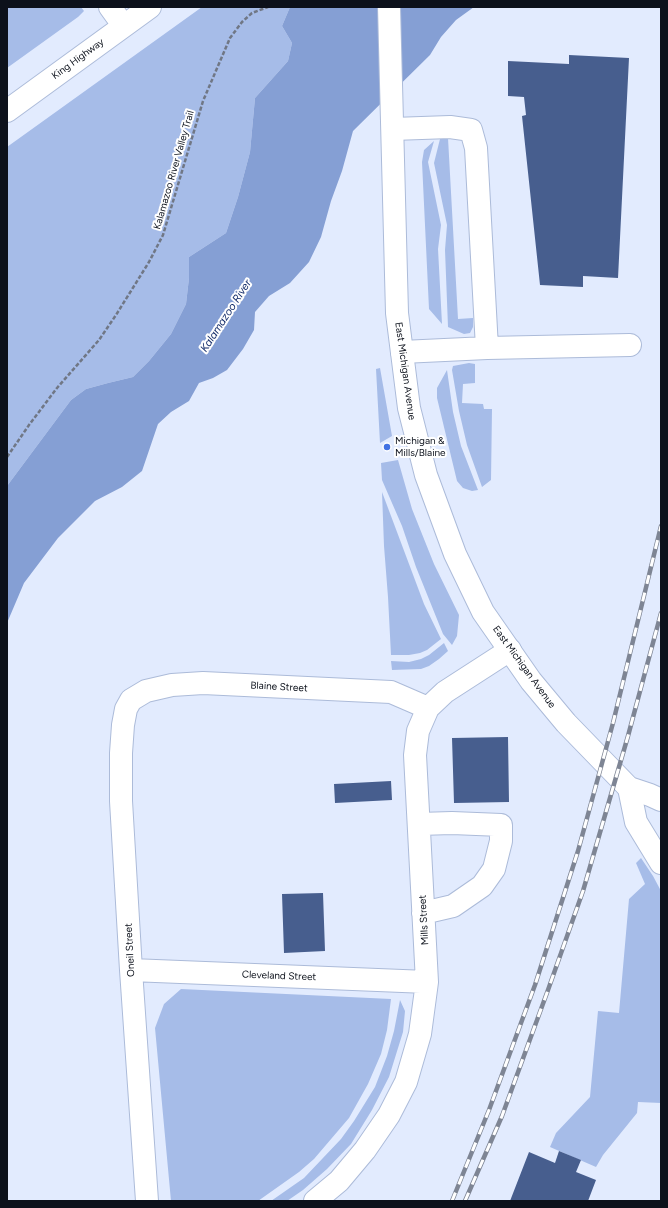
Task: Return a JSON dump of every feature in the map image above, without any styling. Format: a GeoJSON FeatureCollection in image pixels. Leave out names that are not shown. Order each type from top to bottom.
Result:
{"type":"FeatureCollection","features":[{"type":"Feature","properties":{"kind":"street"},"geometry":{"type":"LineString","coordinates":[[110,7],[124,25]]}},
{"type":"Feature","properties":{"kind":"street","name":"King Highway"},"geometry":{"type":"LineString","coordinates":[[7,111],[150,7]]}},
{"type":"Feature","properties":{"kind":"street","name":"East Michigan Avenue"},"geometry":{"type":"LineString","coordinates":[[389,7],[397,313],[409,408],[426,475],[455,554],[483,612],[531,681],[566,723],[629,788]]}},
{"type":"Feature","properties":{"kind":"street"},"geometry":{"type":"LineString","coordinates":[[393,129],[450,127],[471,130],[476,148],[487,348]]}},
{"type":"Feature","properties":{"kind":"street"},"geometry":{"type":"LineString","coordinates":[[402,352],[487,348],[630,345]]}},
{"type":"Feature","properties":{"kind":"street","name":"Mills Street"},"geometry":{"type":"LineString","coordinates":[[315,1201],[338,1181],[365,1150],[388,1115],[406,1082],[420,1034],[427,982],[415,755],[418,731],[428,708],[445,692],[510,650]]}},
{"type":"Feature","properties":{"kind":"street","name":"Blaine Street"},"geometry":{"type":"LineString","coordinates":[[131,700],[146,691],[172,685],[203,683],[391,692],[428,708]]}},
{"type":"Feature","properties":{"kind":"street","name":"Oneil Street"},"geometry":{"type":"LineString","coordinates":[[131,700],[126,709],[123,725],[121,752],[121,801],[147,1201]]}},
{"type":"Feature","properties":{"kind":"street"},"geometry":{"type":"LineString","coordinates":[[629,788],[661,800]]}},
{"type":"Feature","properties":{"kind":"street"},"geometry":{"type":"LineString","coordinates":[[629,788],[636,822],[661,863]]}},
{"type":"Feature","properties":{"kind":"street"},"geometry":{"type":"LineString","coordinates":[[419,824],[452,823],[501,825],[500,841],[494,869],[482,886],[452,906],[423,913]]}},
{"type":"Feature","properties":{"kind":"street","name":"Cleveland Street"},"geometry":{"type":"LineString","coordinates":[[131,970],[427,982]]}},
{"type":"Feature","properties":{"kind":"path","name":"Kalamazoo River Valley Trail"},"geometry":{"type":"LineString","coordinates":[[7,457],[29,425],[98,340],[116,315],[149,262],[163,234],[203,101],[230,38],[242,22],[252,13],[268,7]]}},
{"type":"Feature","properties":{"kind":"shaded area"},"geometry":{"type":"Polygon","coordinates":[[[7,7],[81,7],[84,11],[78,17],[7,68],[7,7]]]}},
{"type":"Feature","properties":{"kind":"shaded area"},"geometry":{"type":"Polygon","coordinates":[[[202,7],[290,7],[282,26],[292,43],[288,61],[255,98],[250,152],[238,197],[226,233],[189,257],[189,278],[186,304],[171,334],[149,361],[133,377],[86,389],[71,400],[7,486],[7,147],[202,7]]]}},
{"type":"Feature","properties":{"kind":"shaded area"},"geometry":{"type":"Polygon","coordinates":[[[448,138],[458,319],[473,318],[473,327],[470,333],[464,334],[448,327],[445,250],[447,225],[434,163],[440,139],[448,138]]]}},
{"type":"Feature","properties":{"kind":"shaded area"},"geometry":{"type":"Polygon","coordinates":[[[434,141],[428,162],[441,225],[438,249],[442,324],[429,309],[422,162],[424,150],[434,141]]]}},
{"type":"Feature","properties":{"kind":"shaded area"},"geometry":{"type":"Polygon","coordinates":[[[469,363],[475,364],[475,383],[463,384],[462,403],[483,404],[484,409],[492,409],[491,480],[482,487],[467,445],[452,370],[453,366],[469,363]]]}},
{"type":"Feature","properties":{"kind":"shaded area"},"geometry":{"type":"Polygon","coordinates":[[[380,368],[392,436],[380,443],[376,369],[380,368]]]}},
{"type":"Feature","properties":{"kind":"shaded area"},"geometry":{"type":"Polygon","coordinates":[[[447,370],[453,412],[461,446],[478,490],[472,491],[463,488],[457,481],[437,398],[437,388],[447,370]]]}},
{"type":"Feature","properties":{"kind":"shaded area"},"geometry":{"type":"Polygon","coordinates":[[[398,460],[412,509],[434,564],[459,615],[457,636],[452,645],[443,634],[416,567],[402,526],[382,480],[381,463],[398,460]]]}},
{"type":"Feature","properties":{"kind":"shaded area"},"geometry":{"type":"Polygon","coordinates":[[[382,492],[424,604],[441,639],[427,650],[420,653],[409,655],[391,655],[382,492]]]}},
{"type":"Feature","properties":{"kind":"shaded area"},"geometry":{"type":"Polygon","coordinates":[[[444,643],[448,651],[429,666],[421,669],[392,670],[391,661],[409,662],[421,659],[429,655],[444,643]]]}},
{"type":"Feature","properties":{"kind":"shaded area"},"geometry":{"type":"Polygon","coordinates":[[[641,858],[661,891],[661,1103],[638,1102],[637,1113],[603,1155],[596,1167],[550,1147],[556,1133],[590,1097],[598,1011],[619,1013],[629,899],[645,884],[636,863],[641,858]]]}},
{"type":"Feature","properties":{"kind":"shaded area"},"geometry":{"type":"Polygon","coordinates":[[[181,989],[391,999],[387,1030],[381,1054],[368,1084],[349,1118],[314,1159],[299,1172],[258,1201],[171,1201],[155,1028],[164,1004],[181,989]]]}},
{"type":"Feature","properties":{"kind":"shaded area"},"geometry":{"type":"Polygon","coordinates":[[[400,1000],[405,1011],[403,1032],[389,1077],[372,1110],[351,1144],[327,1169],[303,1190],[287,1201],[271,1201],[304,1178],[341,1139],[354,1121],[375,1087],[387,1056],[400,1000]]]}},
{"type":"Feature","properties":{"kind":"water","name":"Kalamazoo River"},"geometry":{"type":"Polygon","coordinates":[[[290,7],[474,7],[456,20],[441,37],[430,55],[353,131],[321,237],[309,262],[290,283],[269,296],[255,312],[254,330],[243,349],[227,370],[213,378],[199,383],[189,401],[171,412],[158,424],[142,471],[122,487],[95,501],[58,538],[24,583],[7,623],[7,486],[71,400],[86,389],[133,377],[149,361],[171,334],[186,304],[189,278],[189,257],[226,233],[238,197],[250,152],[255,98],[288,61],[292,43],[282,26],[290,7]]]}},
{"type":"Feature","properties":{"kind":"building"},"geometry":{"type":"Polygon","coordinates":[[[569,55],[629,58],[618,278],[583,276],[583,287],[540,285],[522,116],[526,115],[524,97],[508,96],[508,61],[569,64],[569,55]]]}},
{"type":"Feature","properties":{"kind":"building"},"geometry":{"type":"Polygon","coordinates":[[[508,737],[509,802],[454,803],[452,738],[508,737]]]}},
{"type":"Feature","properties":{"kind":"building"},"geometry":{"type":"Polygon","coordinates":[[[391,781],[392,800],[335,803],[334,784],[391,781]]]}},
{"type":"Feature","properties":{"kind":"building"},"geometry":{"type":"Polygon","coordinates":[[[323,893],[325,951],[284,953],[282,894],[323,893]]]}},
{"type":"Feature","properties":{"kind":"building"},"geometry":{"type":"Polygon","coordinates":[[[559,1151],[581,1160],[576,1172],[596,1180],[588,1201],[510,1201],[529,1152],[555,1163],[559,1151]]]}},
{"type":"Feature","properties":{"kind":"railway"},"geometry":{"type":"LineString","coordinates":[[452,1201],[489,1110],[535,985],[578,851],[613,723],[661,526]]}},
{"type":"Feature","properties":{"kind":"railway"},"geometry":{"type":"LineString","coordinates":[[465,1201],[502,1116],[583,891],[628,736],[661,613]]}},
{"type":"Feature","properties":{"kind":"place","name":"Michigan & Mills/Blaine"},"geometry":{"type":"Point","coordinates":[387,447]}}]}
